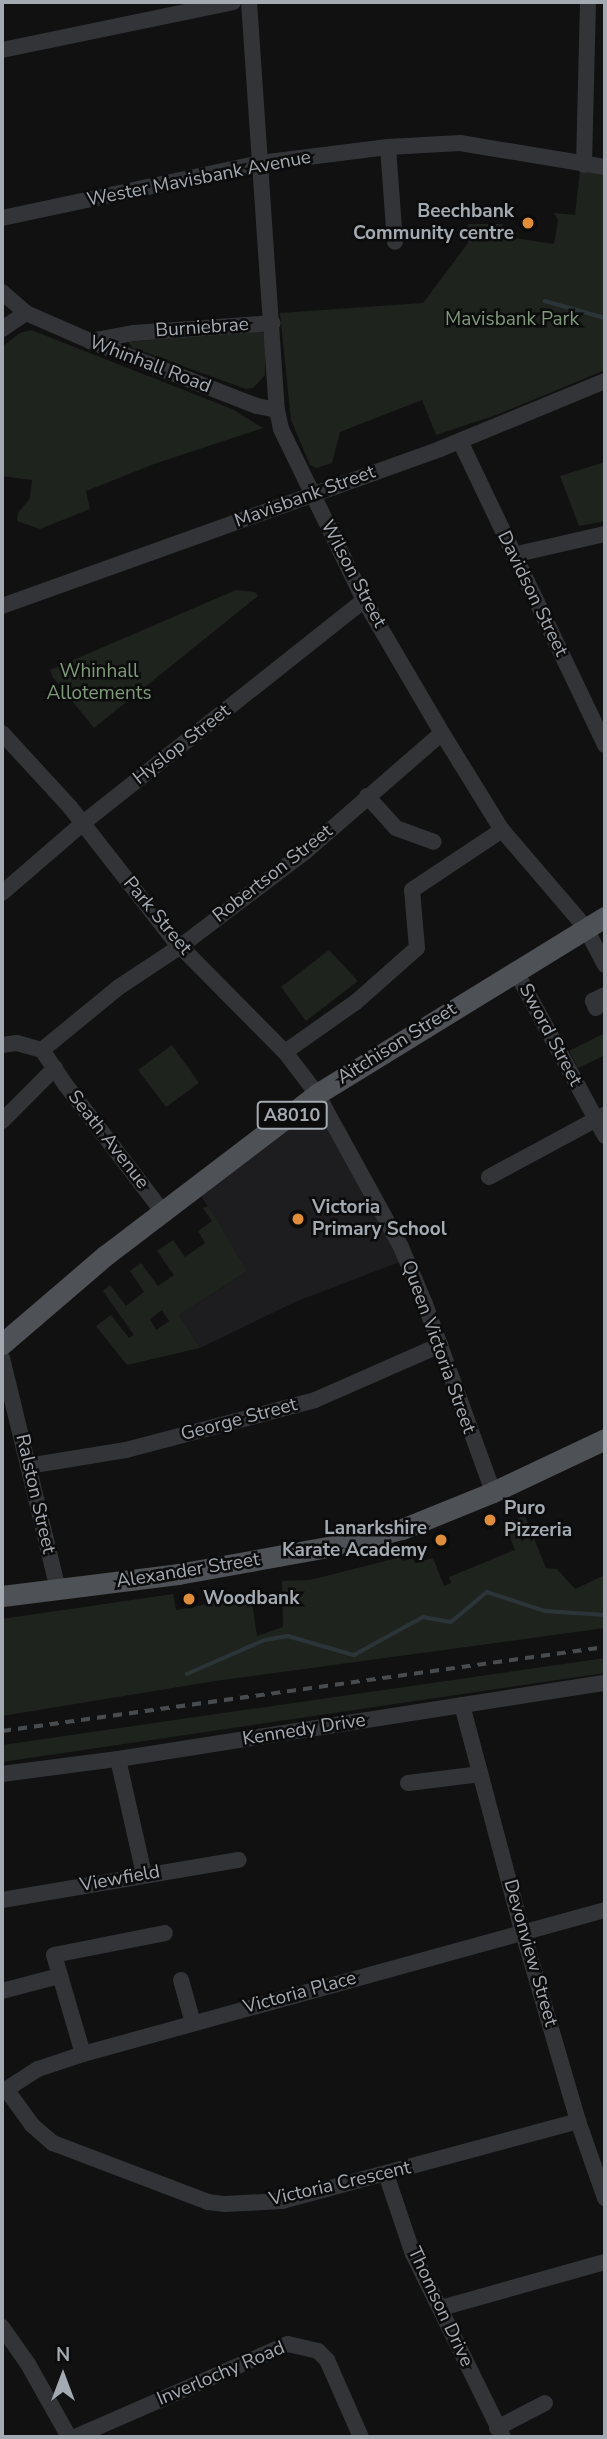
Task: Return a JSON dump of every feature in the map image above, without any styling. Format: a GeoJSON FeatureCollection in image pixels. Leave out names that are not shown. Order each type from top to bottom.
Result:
{"type":"FeatureCollection","features":[{"type":"Feature","properties":{"kind":"main road","name":"Aitchison Street"},"geometry":{"type":"LineString","coordinates":[[2,1346],[162,1211],[317,1094],[605,917]]}},
{"type":"Feature","properties":{"kind":"main road","name":"Alexander Street"},"geometry":{"type":"LineString","coordinates":[[2,1596],[178,1574],[339,1545],[402,1529],[494,1492],[605,1439]]}},
{"type":"Feature","properties":{"kind":"street"},"geometry":{"type":"LineString","coordinates":[[2,50],[233,2]]}},
{"type":"Feature","properties":{"kind":"street","name":"Wilson Street"},"geometry":{"type":"LineString","coordinates":[[249,2],[277,410],[281,429],[365,600],[442,733],[502,830],[585,927],[605,965]]}},
{"type":"Feature","properties":{"kind":"street"},"geometry":{"type":"LineString","coordinates":[[584,164],[588,2]]}},
{"type":"Feature","properties":{"kind":"street","name":"Wester Mavisbank Avenue"},"geometry":{"type":"LineString","coordinates":[[2,218],[260,163],[388,147],[460,144],[605,167]]}},
{"type":"Feature","properties":{"kind":"street"},"geometry":{"type":"LineString","coordinates":[[388,147],[395,242]]}},
{"type":"Feature","properties":{"kind":"street","name":"Whinhall Road"},"geometry":{"type":"LineString","coordinates":[[2,292],[26,313],[90,341],[257,406],[277,410]]}},
{"type":"Feature","properties":{"kind":"street"},"geometry":{"type":"LineString","coordinates":[[2,329],[26,313]]}},
{"type":"Feature","properties":{"kind":"street","name":"Burniebrae"},"geometry":{"type":"LineString","coordinates":[[90,341],[134,333],[273,323]]}},
{"type":"Feature","properties":{"kind":"street","name":"Mavisbank Street"},"geometry":{"type":"LineString","coordinates":[[2,606],[460,441],[605,382]]}},
{"type":"Feature","properties":{"kind":"street","name":"Davidson Street"},"geometry":{"type":"LineString","coordinates":[[460,441],[605,745]]}},
{"type":"Feature","properties":{"kind":"street"},"geometry":{"type":"LineString","coordinates":[[513,555],[605,534]]}},
{"type":"Feature","properties":{"kind":"street","name":"Hyslop Street"},"geometry":{"type":"LineString","coordinates":[[2,893],[83,823],[365,600]]}},
{"type":"Feature","properties":{"kind":"street","name":"Park Street"},"geometry":{"type":"LineString","coordinates":[[2,733],[83,823],[181,946],[285,1052],[317,1094]]}},
{"type":"Feature","properties":{"kind":"street","name":"Robertson Street"},"geometry":{"type":"LineString","coordinates":[[42,1050],[119,987],[181,946],[305,852],[442,733]]}},
{"type":"Feature","properties":{"kind":"street"},"geometry":{"type":"LineString","coordinates":[[367,796],[396,828],[434,842]]}},
{"type":"Feature","properties":{"kind":"street"},"geometry":{"type":"LineString","coordinates":[[285,1052],[356,1002],[417,948],[412,890],[480,842],[502,830]]}},
{"type":"Feature","properties":{"kind":"street","name":"Sword Street"},"geometry":{"type":"LineString","coordinates":[[515,970],[601,1117],[605,1136]]}},
{"type":"Feature","properties":{"kind":"street"},"geometry":{"type":"LineString","coordinates":[[2,1045],[17,1043],[42,1050],[55,1068],[2,1121]]}},
{"type":"Feature","properties":{"kind":"street","name":"Seath Avenue"},"geometry":{"type":"LineString","coordinates":[[55,1068],[162,1211]]}},
{"type":"Feature","properties":{"kind":"street","name":"Queen Victoria Street"},"geometry":{"type":"LineString","coordinates":[[317,1094],[401,1247],[494,1492]]}},
{"type":"Feature","properties":{"kind":"street"},"geometry":{"type":"LineString","coordinates":[[489,1177],[601,1117]]}},
{"type":"Feature","properties":{"kind":"street","name":"George Street"},"geometry":{"type":"LineString","coordinates":[[28,1466],[126,1450],[316,1399],[440,1345]]}},
{"type":"Feature","properties":{"kind":"street","name":"Ralston Street"},"geometry":{"type":"LineString","coordinates":[[2,1346],[58,1590]]}},
{"type":"Feature","properties":{"kind":"street","name":"Kennedy Drive"},"geometry":{"type":"LineString","coordinates":[[2,1774],[118,1759],[605,1683]]}},
{"type":"Feature","properties":{"kind":"street","name":"Devonview Street"},"geometry":{"type":"LineString","coordinates":[[462,1705],[523,1932],[578,2121],[605,2198]]}},
{"type":"Feature","properties":{"kind":"street"},"geometry":{"type":"LineString","coordinates":[[118,1759],[144,1874]]}},
{"type":"Feature","properties":{"kind":"street"},"geometry":{"type":"LineString","coordinates":[[408,1783],[480,1774]]}},
{"type":"Feature","properties":{"kind":"street","name":"Viewfield"},"geometry":{"type":"LineString","coordinates":[[2,1900],[239,1860]]}},
{"type":"Feature","properties":{"kind":"street","name":"Victoria Place"},"geometry":{"type":"LineString","coordinates":[[4,2090],[38,2069],[83,2054],[605,1910]]}},
{"type":"Feature","properties":{"kind":"street"},"geometry":{"type":"LineString","coordinates":[[83,2054],[54,1955],[165,1933]]}},
{"type":"Feature","properties":{"kind":"street"},"geometry":{"type":"LineString","coordinates":[[2,1991],[59,1976]]}},
{"type":"Feature","properties":{"kind":"street"},"geometry":{"type":"LineString","coordinates":[[181,1980],[193,2022]]}},
{"type":"Feature","properties":{"kind":"street","name":"Victoria Crescent"},"geometry":{"type":"LineString","coordinates":[[4,2090],[32,2125],[53,2143],[208,2202],[282,2201],[578,2121]]}},
{"type":"Feature","properties":{"kind":"street","name":"Thomson Drive"},"geometry":{"type":"LineString","coordinates":[[386,2174],[413,2254],[500,2433]]}},
{"type":"Feature","properties":{"kind":"street"},"geometry":{"type":"LineString","coordinates":[[441,2308],[605,2262]]}},
{"type":"Feature","properties":{"kind":"street"},"geometry":{"type":"LineString","coordinates":[[2,2327],[72,2437]]}},
{"type":"Feature","properties":{"kind":"street","name":"Inverlochy Road"},"geometry":{"type":"LineString","coordinates":[[72,2437],[288,2344],[318,2351],[327,2360],[357,2436]]}},
{"type":"Feature","properties":{"kind":"street"},"geometry":{"type":"LineString","coordinates":[[500,2433],[545,2403]]}},
{"type":"Feature","properties":{"kind":"shaded area","name":"Victoria Primary School"},"geometry":{"type":"Polygon","coordinates":[[[309,1113],[321,1116],[402,1261],[295,1302],[200,1348],[179,1315],[247,1271],[200,1194],[309,1113]]]}},
{"type":"Feature","properties":{"kind":"green space","name":"Mavisbank Park"},"geometry":{"type":"Polygon","coordinates":[[[580,170],[605,173],[605,370],[499,414],[436,435],[422,400],[340,432],[332,463],[316,468],[310,465],[291,420],[280,313],[423,303],[468,243],[468,224],[503,224],[501,236],[554,244],[558,220],[554,213],[575,215],[580,170]]]}},
{"type":"Feature","properties":{"kind":"green space"},"geometry":{"type":"Polygon","coordinates":[[[31,330],[232,409],[263,428],[154,464],[86,491],[90,509],[40,529],[17,521],[18,513],[30,498],[32,480],[2,476],[2,347],[20,333],[31,330]]]}},
{"type":"Feature","properties":{"kind":"green space"},"geometry":{"type":"Polygon","coordinates":[[[257,330],[263,333],[265,340],[265,375],[253,388],[246,389],[133,348],[128,342],[257,330]]]}},
{"type":"Feature","properties":{"kind":"green space"},"geometry":{"type":"Polygon","coordinates":[[[605,462],[605,521],[579,526],[560,476],[605,462]]]}},
{"type":"Feature","properties":{"kind":"green space","name":"Whinhall Allotements"},"geometry":{"type":"Polygon","coordinates":[[[236,590],[255,592],[258,596],[94,728],[52,676],[50,670],[236,590]]]}},
{"type":"Feature","properties":{"kind":"green space"},"geometry":{"type":"Polygon","coordinates":[[[329,950],[358,981],[306,1021],[281,987],[329,950]]]}},
{"type":"Feature","properties":{"kind":"green space"},"geometry":{"type":"Polygon","coordinates":[[[605,1033],[605,1059],[603,1056],[578,1068],[569,1051],[605,1033]]]}},
{"type":"Feature","properties":{"kind":"green space"},"geometry":{"type":"Polygon","coordinates":[[[172,1045],[199,1083],[166,1107],[138,1070],[172,1045]]]}},
{"type":"Feature","properties":{"kind":"green space"},"geometry":{"type":"Polygon","coordinates":[[[208,1206],[247,1271],[179,1315],[200,1348],[127,1365],[96,1326],[111,1315],[129,1338],[134,1335],[103,1291],[110,1285],[126,1306],[144,1292],[130,1271],[141,1263],[158,1286],[174,1275],[157,1251],[173,1240],[185,1257],[205,1243],[198,1231],[212,1221],[203,1208],[208,1206]],[[162,1310],[150,1319],[156,1330],[169,1321],[162,1310]]]}},
{"type":"Feature","properties":{"kind":"green space"},"geometry":{"type":"Polygon","coordinates":[[[525,1516],[546,1568],[557,1569],[575,1589],[605,1575],[605,1628],[215,1681],[2,1716],[2,1619],[173,1594],[176,1610],[251,1596],[257,1636],[283,1627],[282,1581],[310,1580],[401,1557],[403,1561],[413,1558],[415,1563],[433,1558],[444,1586],[451,1583],[449,1577],[515,1550],[505,1525],[510,1523],[512,1528],[520,1524],[518,1518],[525,1516]]]}},
{"type":"Feature","properties":{"kind":"green space"},"geometry":{"type":"Polygon","coordinates":[[[605,1658],[605,1673],[2,1762],[2,1745],[605,1658]]]}},
{"type":"Feature","properties":{"kind":"waterway"},"geometry":{"type":"LineString","coordinates":[[545,301],[605,318]]}},
{"type":"Feature","properties":{"kind":"waterway"},"geometry":{"type":"LineString","coordinates":[[187,1674],[265,1640],[288,1636],[354,1655],[423,1617],[451,1622],[487,1592],[545,1611],[605,1615]]}},
{"type":"Feature","properties":{"kind":"railway"},"geometry":{"type":"LineString","coordinates":[[2,1731],[605,1647]]}},
{"type":"Feature","properties":{"kind":"place","name":"Beechbank Community centre"},"geometry":{"type":"Point","coordinates":[528,223]}},
{"type":"Feature","properties":{"kind":"place","name":"Victoria Primary School"},"geometry":{"type":"Point","coordinates":[298,1219]}},
{"type":"Feature","properties":{"kind":"place","name":"Puro Pizzeria"},"geometry":{"type":"Point","coordinates":[490,1520]}},
{"type":"Feature","properties":{"kind":"place","name":"Lanarkshire Karate Academy"},"geometry":{"type":"Point","coordinates":[441,1540]}},
{"type":"Feature","properties":{"kind":"place","name":"Woodbank"},"geometry":{"type":"Point","coordinates":[189,1599]}}]}
